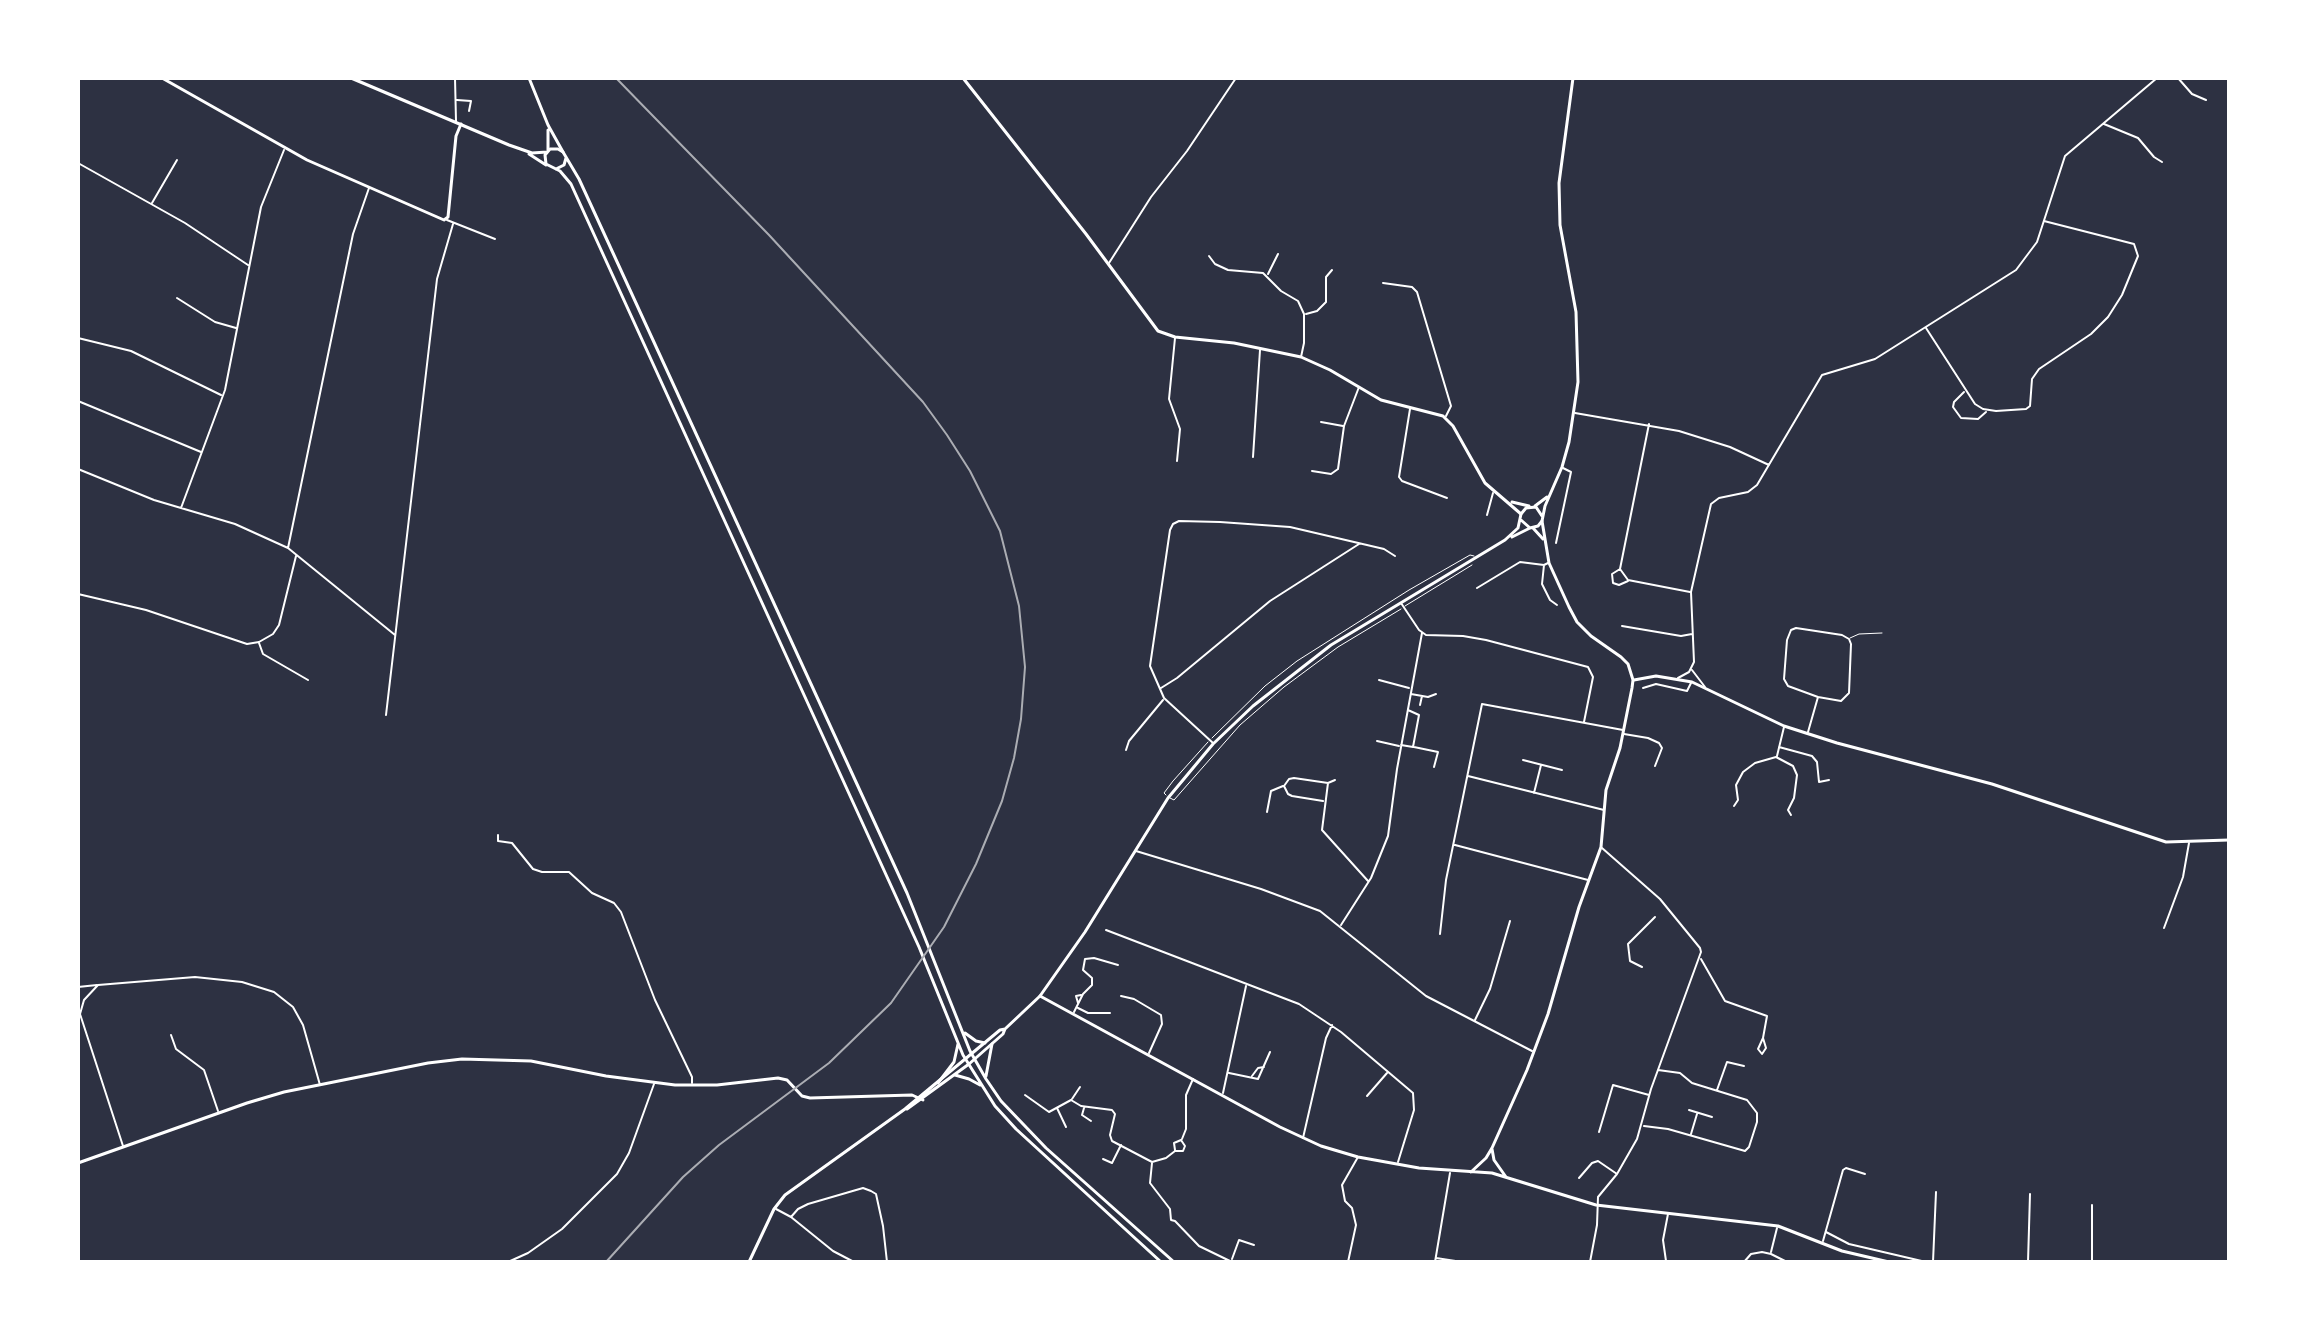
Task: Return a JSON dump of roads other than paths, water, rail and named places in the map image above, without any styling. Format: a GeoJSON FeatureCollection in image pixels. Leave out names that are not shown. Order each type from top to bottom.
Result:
{"type":"FeatureCollection","features":[{"type":"Feature","properties":{"kind":"main road"},"geometry":{"type":"LineString","coordinates":[[162,78],[285,148],[369,188],[446,219],[456,136],[461,124]]}},
{"type":"Feature","properties":{"kind":"main road"},"geometry":{"type":"LineString","coordinates":[[351,78],[526,151],[564,174],[571,184],[919,947],[967,1062],[1000,1111],[1040,1154],[1161,1262]]}},
{"type":"Feature","properties":{"kind":"main road"},"geometry":{"type":"LineString","coordinates":[[529,78],[548,125],[577,173],[686,407],[927,939],[974,1057],[1005,1105],[1046,1148],[1174,1262]]}},
{"type":"Feature","properties":{"kind":"main road"},"geometry":{"type":"LineString","coordinates":[[963,78],[1109,264],[1154,328],[1175,337],[1260,348],[1301,357],[1381,400],[1445,417],[1467,448],[1485,483],[1521,514],[1518,528],[1505,540]]}},
{"type":"Feature","properties":{"kind":"main road"},"geometry":{"type":"LineString","coordinates":[[1470,1173],[1492,1148],[1548,1014],[1601,847],[1606,790],[1623,732],[1633,680],[1628,664],[1577,622],[1547,564],[1544,543],[1542,518],[1548,496],[1562,467],[1574,412],[1578,349],[1576,312],[1560,225],[1559,183],[1573,78]]}},
{"type":"Feature","properties":{"kind":"main road"},"geometry":{"type":"LineString","coordinates":[[547,166],[548,125]]}},
{"type":"Feature","properties":{"kind":"main road"},"geometry":{"type":"LineString","coordinates":[[526,151],[555,148],[564,153]]}},
{"type":"Feature","properties":{"kind":"main road"},"geometry":{"type":"LineString","coordinates":[[555,169],[564,165],[564,153]]}},
{"type":"Feature","properties":{"kind":"main road"},"geometry":{"type":"LineString","coordinates":[[1521,514],[1548,496]]}},
{"type":"Feature","properties":{"kind":"main road"},"geometry":{"type":"LineString","coordinates":[[1509,501],[1532,506],[1542,518]]}},
{"type":"Feature","properties":{"kind":"main road"},"geometry":{"type":"LineString","coordinates":[[78,1163],[264,1098],[444,1061],[489,1058],[531,1061],[654,1083],[692,1085],[778,1078],[791,1083],[802,1096],[810,1098],[921,1098],[992,1044],[1040,996],[1085,932],[1168,798],[1212,742],[1301,666],[1401,602],[1505,540],[1531,528],[1542,518]]}},
{"type":"Feature","properties":{"kind":"main road"},"geometry":{"type":"LineString","coordinates":[[1521,520],[1541,534],[1544,543]]}},
{"type":"Feature","properties":{"kind":"main road"},"geometry":{"type":"LineString","coordinates":[[1633,680],[1656,676],[1692,682],[1784,726],[1978,780],[2166,842],[2229,840]]}},
{"type":"Feature","properties":{"kind":"main road"},"geometry":{"type":"LineString","coordinates":[[1040,996],[1303,1139],[1358,1157],[1450,1171],[1492,1173],[1596,1205],[1778,1226],[1842,1251],[1889,1262]]}},
{"type":"Feature","properties":{"kind":"main road"},"geometry":{"type":"LineString","coordinates":[[974,1057],[985,1043],[1005,1029]]}},
{"type":"Feature","properties":{"kind":"main road"},"geometry":{"type":"LineString","coordinates":[[963,1031],[972,1040],[985,1043]]}},
{"type":"Feature","properties":{"kind":"main road"},"geometry":{"type":"LineString","coordinates":[[938,1083],[954,1062],[958,1043]]}},
{"type":"Feature","properties":{"kind":"main road"},"geometry":{"type":"LineString","coordinates":[[986,1079],[992,1044]]}},
{"type":"Feature","properties":{"kind":"main road"},"geometry":{"type":"LineString","coordinates":[[749,1262],[774,1209],[794,1188],[955,1075],[967,1062]]}},
{"type":"Feature","properties":{"kind":"main road"},"geometry":{"type":"LineString","coordinates":[[955,1075],[983,1087]]}},
{"type":"Feature","properties":{"kind":"main road"},"geometry":{"type":"LineString","coordinates":[[1000,1111],[1005,1105]]}},
{"type":"Feature","properties":{"kind":"main road"},"geometry":{"type":"LineString","coordinates":[[1492,1148],[1494,1160],[1506,1177]]}},
{"type":"Feature","properties":{"kind":"main road"},"geometry":{"type":"LineString","coordinates":[[1486,1158],[1494,1160]]}},
{"type":"Feature","properties":{"kind":"main road"},"geometry":{"type":"LineString","coordinates":[[1481,1163],[1483,1172]]}},
{"type":"Feature","properties":{"kind":"main road"},"geometry":{"type":"LineString","coordinates":[[1492,1173],[1497,1166]]}},
{"type":"Feature","properties":{"kind":"street"},"geometry":{"type":"LineString","coordinates":[[455,78],[455,122]]}},
{"type":"Feature","properties":{"kind":"street"},"geometry":{"type":"LineString","coordinates":[[1109,264],[1151,197],[1187,151],[1236,78]]}},
{"type":"Feature","properties":{"kind":"street"},"geometry":{"type":"LineString","coordinates":[[1678,678],[1692,669],[1695,657],[1691,592],[1711,504],[1723,497],[1748,492],[1757,485],[1822,375],[1875,359],[2016,270],[2033,249],[2065,156],[2157,78]]}},
{"type":"Feature","properties":{"kind":"street"},"geometry":{"type":"LineString","coordinates":[[2178,78],[2192,94],[2206,100]]}},
{"type":"Feature","properties":{"kind":"street"},"geometry":{"type":"LineString","coordinates":[[456,100],[471,101],[469,111]]}},
{"type":"Feature","properties":{"kind":"street"},"geometry":{"type":"LineString","coordinates":[[2103,122],[2138,138],[2162,162]]}},
{"type":"Feature","properties":{"kind":"street"},"geometry":{"type":"LineString","coordinates":[[181,508],[223,396],[265,194],[285,148]]}},
{"type":"Feature","properties":{"kind":"street"},"geometry":{"type":"LineString","coordinates":[[152,204],[177,160]]}},
{"type":"Feature","properties":{"kind":"street"},"geometry":{"type":"LineString","coordinates":[[78,163],[152,204],[250,265]]}},
{"type":"Feature","properties":{"kind":"street"},"geometry":{"type":"LineString","coordinates":[[288,548],[353,234],[369,188]]}},
{"type":"Feature","properties":{"kind":"street"},"geometry":{"type":"LineString","coordinates":[[446,219],[495,239]]}},
{"type":"Feature","properties":{"kind":"street"},"geometry":{"type":"LineString","coordinates":[[1926,327],[1975,404],[1987,410],[2016,410],[2030,406],[2032,379],[2039,369],[2091,334],[2115,306],[2138,256],[2136,246],[2044,221]]}},
{"type":"Feature","properties":{"kind":"street"},"geometry":{"type":"LineString","coordinates":[[386,715],[437,279],[453,224]]}},
{"type":"Feature","properties":{"kind":"street"},"geometry":{"type":"LineString","coordinates":[[1267,275],[1278,254]]}},
{"type":"Feature","properties":{"kind":"street"},"geometry":{"type":"LineString","coordinates":[[1209,256],[1215,264],[1228,270],[1256,271],[1267,275],[1281,291],[1298,301],[1304,314],[1301,357]]}},
{"type":"Feature","properties":{"kind":"street"},"geometry":{"type":"LineString","coordinates":[[1304,314],[1313,313],[1324,306],[1327,298],[1326,277],[1332,270]]}},
{"type":"Feature","properties":{"kind":"street"},"geometry":{"type":"LineString","coordinates":[[1383,283],[1414,288],[1420,299],[1451,406],[1445,417]]}},
{"type":"Feature","properties":{"kind":"street"},"geometry":{"type":"LineString","coordinates":[[177,298],[215,322],[238,329]]}},
{"type":"Feature","properties":{"kind":"street"},"geometry":{"type":"LineString","coordinates":[[1175,337],[1169,399],[1180,429],[1177,461]]}},
{"type":"Feature","properties":{"kind":"street"},"geometry":{"type":"LineString","coordinates":[[78,338],[131,351],[223,396]]}},
{"type":"Feature","properties":{"kind":"street"},"geometry":{"type":"LineString","coordinates":[[1253,457],[1260,348]]}},
{"type":"Feature","properties":{"kind":"street"},"geometry":{"type":"LineString","coordinates":[[1312,471],[1337,472],[1344,426],[1359,387]]}},
{"type":"Feature","properties":{"kind":"street"},"geometry":{"type":"LineString","coordinates":[[1965,391],[1953,407],[1961,418],[1978,419],[1987,410]]}},
{"type":"Feature","properties":{"kind":"street"},"geometry":{"type":"LineString","coordinates":[[78,401],[202,452]]}},
{"type":"Feature","properties":{"kind":"street"},"geometry":{"type":"LineString","coordinates":[[1411,409],[1399,477],[1402,481],[1447,498]]}},
{"type":"Feature","properties":{"kind":"street"},"geometry":{"type":"LineString","coordinates":[[1574,412],[1649,424],[1710,440],[1770,465]]}},
{"type":"Feature","properties":{"kind":"street"},"geometry":{"type":"LineString","coordinates":[[1321,422],[1344,426]]}},
{"type":"Feature","properties":{"kind":"street"},"geometry":{"type":"LineString","coordinates":[[1649,424],[1620,569],[1612,574],[1613,583],[1619,585],[1628,580],[1691,592]]}},
{"type":"Feature","properties":{"kind":"street"},"geometry":{"type":"LineString","coordinates":[[1556,543],[1571,472],[1562,467]]}},
{"type":"Feature","properties":{"kind":"street"},"geometry":{"type":"LineString","coordinates":[[78,469],[181,508],[235,524],[288,548],[395,635]]}},
{"type":"Feature","properties":{"kind":"street"},"geometry":{"type":"LineString","coordinates":[[1487,515],[1494,492]]}},
{"type":"Feature","properties":{"kind":"street"},"geometry":{"type":"LineString","coordinates":[[1212,742],[1164,698],[1150,662],[1173,524],[1179,521],[1282,526],[1384,549],[1395,556]]}},
{"type":"Feature","properties":{"kind":"street"},"geometry":{"type":"LineString","coordinates":[[1160,689],[1270,601],[1359,543]]}},
{"type":"Feature","properties":{"kind":"street"},"geometry":{"type":"LineString","coordinates":[[78,594],[146,610],[247,644],[259,642],[273,634],[279,625],[297,554]]}},
{"type":"Feature","properties":{"kind":"street"},"geometry":{"type":"LineString","coordinates":[[1477,588],[1520,562],[1547,564],[1542,584],[1550,600],[1557,605]]}},
{"type":"Feature","properties":{"kind":"street"},"geometry":{"type":"LineString","coordinates":[[1620,569],[1628,580]]}},
{"type":"Feature","properties":{"kind":"street"},"geometry":{"type":"LineString","coordinates":[[1494,578],[1497,583]]}},
{"type":"Feature","properties":{"kind":"street"},"geometry":{"type":"LineString","coordinates":[[1341,926],[1368,882],[1388,836],[1422,633],[1401,602]]}},
{"type":"Feature","properties":{"kind":"street"},"geometry":{"type":"LineString","coordinates":[[1622,626],[1681,636],[1694,634]]}},
{"type":"Feature","properties":{"kind":"street"},"geometry":{"type":"LineString","coordinates":[[1796,628],[1849,639],[1847,697],[1837,701],[1818,697],[1786,683],[1784,674],[1789,634],[1796,628]]}},
{"type":"Feature","properties":{"kind":"street"},"geometry":{"type":"LineString","coordinates":[[1422,633],[1486,640],[1588,667],[1593,677],[1584,722]]}},
{"type":"Feature","properties":{"kind":"street"},"geometry":{"type":"LineString","coordinates":[[259,642],[263,654],[308,680]]}},
{"type":"Feature","properties":{"kind":"street"},"geometry":{"type":"LineString","coordinates":[[1692,669],[1705,687]]}},
{"type":"Feature","properties":{"kind":"street"},"geometry":{"type":"LineString","coordinates":[[1656,676],[1656,684]]}},
{"type":"Feature","properties":{"kind":"street"},"geometry":{"type":"LineString","coordinates":[[1379,680],[1411,689]]}},
{"type":"Feature","properties":{"kind":"street"},"geometry":{"type":"LineString","coordinates":[[1643,688],[1656,684],[1687,691],[1692,682]]}},
{"type":"Feature","properties":{"kind":"street"},"geometry":{"type":"LineString","coordinates":[[1410,694],[1436,694]]}},
{"type":"Feature","properties":{"kind":"street"},"geometry":{"type":"LineString","coordinates":[[1420,705],[1422,696]]}},
{"type":"Feature","properties":{"kind":"street"},"geometry":{"type":"LineString","coordinates":[[1807,733],[1818,697]]}},
{"type":"Feature","properties":{"kind":"street"},"geometry":{"type":"LineString","coordinates":[[1126,750],[1129,741],[1164,698]]}},
{"type":"Feature","properties":{"kind":"street"},"geometry":{"type":"LineString","coordinates":[[1440,934],[1446,880],[1482,704],[1584,722],[1648,738],[1662,748],[1655,766]]}},
{"type":"Feature","properties":{"kind":"street"},"geometry":{"type":"LineString","coordinates":[[1407,709],[1419,715],[1413,747]]}},
{"type":"Feature","properties":{"kind":"street"},"geometry":{"type":"LineString","coordinates":[[1776,757],[1784,726]]}},
{"type":"Feature","properties":{"kind":"street"},"geometry":{"type":"LineString","coordinates":[[1377,741],[1438,752],[1434,767]]}},
{"type":"Feature","properties":{"kind":"street"},"geometry":{"type":"LineString","coordinates":[[1779,747],[1812,756],[1817,762],[1819,782],[1829,780]]}},
{"type":"Feature","properties":{"kind":"street"},"geometry":{"type":"LineString","coordinates":[[1734,806],[1738,800],[1736,785],[1743,772],[1755,763],[1776,757],[1793,766],[1797,775],[1794,798],[1788,810],[1791,815]]}},
{"type":"Feature","properties":{"kind":"street"},"geometry":{"type":"LineString","coordinates":[[1523,760],[1562,770]]}},
{"type":"Feature","properties":{"kind":"street"},"geometry":{"type":"LineString","coordinates":[[1534,794],[1541,765]]}},
{"type":"Feature","properties":{"kind":"street"},"geometry":{"type":"LineString","coordinates":[[1467,776],[1604,810]]}},
{"type":"Feature","properties":{"kind":"street"},"geometry":{"type":"LineString","coordinates":[[1267,812],[1271,791],[1284,786],[1289,779],[1328,783],[1335,780]]}},
{"type":"Feature","properties":{"kind":"street"},"geometry":{"type":"LineString","coordinates":[[1328,783],[1321,827],[1323,833],[1368,882]]}},
{"type":"Feature","properties":{"kind":"street"},"geometry":{"type":"LineString","coordinates":[[1284,786],[1292,796],[1324,801]]}},
{"type":"Feature","properties":{"kind":"street"},"geometry":{"type":"LineString","coordinates":[[498,835],[498,841],[512,843],[533,869],[569,872],[592,893],[614,903],[621,912],[655,1000],[692,1077],[692,1085]]}},
{"type":"Feature","properties":{"kind":"street"},"geometry":{"type":"LineString","coordinates":[[2164,928],[2183,877],[2189,843]]}},
{"type":"Feature","properties":{"kind":"street"},"geometry":{"type":"LineString","coordinates":[[1454,845],[1589,880]]}},
{"type":"Feature","properties":{"kind":"street"},"geometry":{"type":"LineString","coordinates":[[1590,1262],[1597,1225],[1596,1205],[1601,1192],[1617,1174],[1642,1125],[1657,1070],[1700,958],[1700,948],[1666,906],[1636,875],[1601,847]]}},
{"type":"Feature","properties":{"kind":"street"},"geometry":{"type":"LineString","coordinates":[[1135,850],[1288,899],[1325,914],[1426,996],[1534,1052]]}},
{"type":"Feature","properties":{"kind":"street"},"geometry":{"type":"LineString","coordinates":[[1660,912],[1666,906]]}},
{"type":"Feature","properties":{"kind":"street"},"geometry":{"type":"LineString","coordinates":[[1642,967],[1630,961],[1628,944],[1655,917]]}},
{"type":"Feature","properties":{"kind":"street"},"geometry":{"type":"LineString","coordinates":[[1474,1021],[1490,989],[1510,921]]}},
{"type":"Feature","properties":{"kind":"street"},"geometry":{"type":"LineString","coordinates":[[1106,930],[1299,1004],[1332,1025],[1410,1089],[1415,1099],[1397,1164]]}},
{"type":"Feature","properties":{"kind":"street"},"geometry":{"type":"LineString","coordinates":[[1073,1013],[1093,981],[1083,970],[1085,959],[1094,958],[1118,965]]}},
{"type":"Feature","properties":{"kind":"street"},"geometry":{"type":"LineString","coordinates":[[1700,958],[1725,1001],[1767,1016],[1763,1038]]}},
{"type":"Feature","properties":{"kind":"street"},"geometry":{"type":"LineString","coordinates":[[78,987],[195,977],[242,982],[274,992],[293,1007],[303,1025],[320,1085]]}},
{"type":"Feature","properties":{"kind":"street"},"geometry":{"type":"LineString","coordinates":[[98,985],[79,1006],[80,1014],[124,1147]]}},
{"type":"Feature","properties":{"kind":"street"},"geometry":{"type":"LineString","coordinates":[[1223,1095],[1246,985]]}},
{"type":"Feature","properties":{"kind":"street"},"geometry":{"type":"LineString","coordinates":[[1121,996],[1134,999],[1161,1015],[1162,1024],[1148,1054]]}},
{"type":"Feature","properties":{"kind":"street"},"geometry":{"type":"LineString","coordinates":[[1078,1005],[1088,1013],[1110,1013]]}},
{"type":"Feature","properties":{"kind":"street"},"geometry":{"type":"LineString","coordinates":[[1303,1139],[1326,1038],[1332,1025]]}},
{"type":"Feature","properties":{"kind":"street"},"geometry":{"type":"LineString","coordinates":[[171,1035],[176,1049],[204,1070],[219,1112]]}},
{"type":"Feature","properties":{"kind":"street"},"geometry":{"type":"LineString","coordinates":[[1227,1073],[1258,1079],[1270,1052]]}},
{"type":"Feature","properties":{"kind":"street"},"geometry":{"type":"LineString","coordinates":[[1717,1091],[1727,1062],[1744,1066]]}},
{"type":"Feature","properties":{"kind":"street"},"geometry":{"type":"LineString","coordinates":[[1251,1077],[1258,1068],[1264,1067]]}},
{"type":"Feature","properties":{"kind":"street"},"geometry":{"type":"LineString","coordinates":[[1642,1125],[1741,1150],[1749,1147],[1757,1118],[1754,1107],[1747,1100],[1692,1083],[1680,1073],[1657,1070]]}},
{"type":"Feature","properties":{"kind":"street"},"geometry":{"type":"LineString","coordinates":[[1367,1096],[1388,1071]]}},
{"type":"Feature","properties":{"kind":"street"},"geometry":{"type":"LineString","coordinates":[[1175,1151],[1174,1143],[1181,1140],[1186,1129],[1186,1095],[1193,1079]]}},
{"type":"Feature","properties":{"kind":"street"},"geometry":{"type":"LineString","coordinates":[[508,1262],[528,1253],[562,1229],[617,1174],[629,1153],[654,1083]]}},
{"type":"Feature","properties":{"kind":"street"},"geometry":{"type":"LineString","coordinates":[[1599,1132],[1613,1085],[1649,1095]]}},
{"type":"Feature","properties":{"kind":"street"},"geometry":{"type":"LineString","coordinates":[[1043,1116],[1071,1100],[1080,1087]]}},
{"type":"Feature","properties":{"kind":"street"},"geometry":{"type":"LineString","coordinates":[[1025,1095],[1049,1112]]}},
{"type":"Feature","properties":{"kind":"street"},"geometry":{"type":"LineString","coordinates":[[1071,1100],[1085,1107],[1114,1112],[1110,1135],[1112,1141],[1152,1162],[1184,1149],[1185,1144],[1181,1140]]}},
{"type":"Feature","properties":{"kind":"street"},"geometry":{"type":"LineString","coordinates":[[1085,1107],[1082,1115],[1091,1121]]}},
{"type":"Feature","properties":{"kind":"street"},"geometry":{"type":"LineString","coordinates":[[1057,1108],[1066,1127]]}},
{"type":"Feature","properties":{"kind":"street"},"geometry":{"type":"LineString","coordinates":[[1689,1110],[1712,1117]]}},
{"type":"Feature","properties":{"kind":"street"},"geometry":{"type":"LineString","coordinates":[[1690,1135],[1697,1112]]}},
{"type":"Feature","properties":{"kind":"street"},"geometry":{"type":"LineString","coordinates":[[1103,1159],[1112,1163],[1121,1145]]}},
{"type":"Feature","properties":{"kind":"street"},"geometry":{"type":"LineString","coordinates":[[1348,1262],[1356,1225],[1352,1208],[1345,1201],[1342,1185],[1358,1157]]}},
{"type":"Feature","properties":{"kind":"street"},"geometry":{"type":"LineString","coordinates":[[1579,1178],[1592,1163],[1598,1161],[1617,1174]]}},
{"type":"Feature","properties":{"kind":"street"},"geometry":{"type":"LineString","coordinates":[[1152,1162],[1150,1183],[1172,1214],[1170,1218],[1199,1246],[1232,1261],[1239,1240]]}},
{"type":"Feature","properties":{"kind":"street"},"geometry":{"type":"LineString","coordinates":[[1822,1242],[1843,1170],[1846,1168],[1865,1174]]}},
{"type":"Feature","properties":{"kind":"street"},"geometry":{"type":"LineString","coordinates":[[1450,1171],[1436,1260],[1462,1262]]}},
{"type":"Feature","properties":{"kind":"street"},"geometry":{"type":"LineString","coordinates":[[791,1217],[808,1204],[863,1188],[871,1191],[876,1194],[887,1262]]}},
{"type":"Feature","properties":{"kind":"street"},"geometry":{"type":"LineString","coordinates":[[1933,1262],[1936,1192]]}},
{"type":"Feature","properties":{"kind":"street"},"geometry":{"type":"LineString","coordinates":[[2028,1262],[2030,1194]]}},
{"type":"Feature","properties":{"kind":"street"},"geometry":{"type":"LineString","coordinates":[[2092,1205],[2092,1262]]}},
{"type":"Feature","properties":{"kind":"street"},"geometry":{"type":"LineString","coordinates":[[774,1209],[791,1217],[833,1251],[854,1262]]}},
{"type":"Feature","properties":{"kind":"street"},"geometry":{"type":"LineString","coordinates":[[1666,1261],[1663,1240],[1668,1213]]}},
{"type":"Feature","properties":{"kind":"street"},"geometry":{"type":"LineString","coordinates":[[1771,1254],[1778,1226]]}},
{"type":"Feature","properties":{"kind":"street"},"geometry":{"type":"LineString","coordinates":[[1826,1232],[1849,1244],[1926,1262]]}},
{"type":"Feature","properties":{"kind":"street"},"geometry":{"type":"LineString","coordinates":[[1232,1237],[1254,1245]]}},
{"type":"Feature","properties":{"kind":"street"},"geometry":{"type":"LineString","coordinates":[[1744,1262],[1755,1253],[1771,1254],[1787,1262]]}},
{"type":"Feature","properties":{"kind":"lane"},"geometry":{"type":"LineString","coordinates":[[1212,742],[1265,686],[1331,637],[1470,555],[1477,557]]}},
{"type":"Feature","properties":{"kind":"lane"},"geometry":{"type":"LineString","coordinates":[[1168,798],[1174,800],[1233,733],[1281,689],[1338,647],[1471,567],[1470,561]]}},
{"type":"Feature","properties":{"kind":"lane"},"geometry":{"type":"LineString","coordinates":[[1849,639],[1856,634],[1882,633]]}},
{"type":"Feature","properties":{"kind":"railway"},"geometry":{"type":"LineString","coordinates":[[606,1262],[683,1177],[719,1145],[829,1063],[891,1003],[944,927],[976,864],[1002,801],[1021,719],[1025,667],[1019,606],[1000,531],[970,471],[947,435],[923,402],[769,235],[616,78]]}}]}
